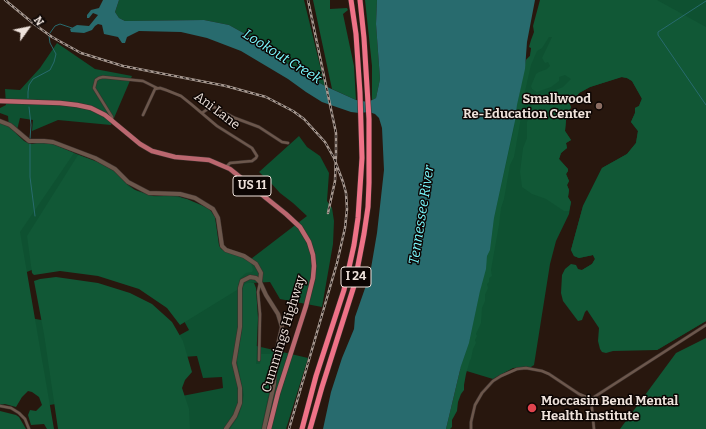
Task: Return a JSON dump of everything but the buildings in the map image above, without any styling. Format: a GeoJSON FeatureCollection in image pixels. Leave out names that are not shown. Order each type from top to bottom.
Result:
{"type":"FeatureCollection","features":[{"type":"Feature","properties":{"kind":"highway","name":"I 24"},"geometry":{"type":"LineString","coordinates":[[302,429],[316,376],[344,290],[354,245],[361,187],[360,93],[356,34],[351,0]]}},
{"type":"Feature","properties":{"kind":"highway","name":"I 24"},"geometry":{"type":"LineString","coordinates":[[310,429],[354,286],[368,206],[368,92],[360,0]]}},
{"type":"Feature","properties":{"kind":"main road","name":"Cummings Highway"},"geometry":{"type":"LineString","coordinates":[[0,101],[77,105],[91,108],[112,121],[140,144],[152,151],[175,157],[209,160],[226,167],[296,222],[307,238],[313,255],[314,272],[309,295],[278,393],[269,429]]}},
{"type":"Feature","properties":{"kind":"main road"},"geometry":{"type":"LineString","coordinates":[[0,121],[10,125],[29,141],[44,140],[53,142],[95,158],[115,169],[128,182],[149,193],[180,194],[195,198],[213,209],[218,218],[222,246],[226,250],[244,256],[252,261],[260,271],[260,282]]}},
{"type":"Feature","properties":{"kind":"main road"},"geometry":{"type":"LineString","coordinates":[[226,429],[235,416],[240,400],[240,392],[234,362],[240,327],[240,285],[244,279],[250,276],[256,278],[260,282],[278,314],[282,327],[275,358],[274,384],[264,429]]}},
{"type":"Feature","properties":{"kind":"street","name":"Ani Lane"},"geometry":{"type":"LineString","coordinates":[[112,121],[112,117],[94,88],[96,80],[99,78],[104,77],[143,81],[157,88],[181,96],[217,126],[252,148],[257,156],[252,161],[230,163],[226,167]]}},
{"type":"Feature","properties":{"kind":"street"},"geometry":{"type":"LineString","coordinates":[[143,115],[155,89],[157,88]]}},
{"type":"Feature","properties":{"kind":"street"},"geometry":{"type":"LineString","coordinates":[[202,113],[214,106],[239,120],[249,122],[259,127],[282,142],[288,143]]}},
{"type":"Feature","properties":{"kind":"street"},"geometry":{"type":"LineString","coordinates":[[259,360],[260,314],[258,292],[260,282]]}},
{"type":"Feature","properties":{"kind":"street"},"geometry":{"type":"LineString","coordinates":[[591,399],[706,325]]}},
{"type":"Feature","properties":{"kind":"street"},"geometry":{"type":"LineString","coordinates":[[471,429],[470,422],[475,405],[482,393],[493,381],[501,376],[517,370],[526,368],[542,371],[579,394],[591,399]]}},
{"type":"Feature","properties":{"kind":"street"},"geometry":{"type":"LineString","coordinates":[[591,399],[594,429]]}},
{"type":"Feature","properties":{"kind":"street"},"geometry":{"type":"LineString","coordinates":[[0,406],[11,408],[19,413],[25,419],[29,429]]}},
{"type":"Feature","properties":{"kind":"green space"},"geometry":{"type":"Polygon","coordinates":[[[119,0],[304,0],[325,86],[292,67],[256,40],[229,25],[204,20],[125,21],[119,18],[115,12],[119,0]]]}},
{"type":"Feature","properties":{"kind":"green space"},"geometry":{"type":"Polygon","coordinates":[[[313,0],[330,0],[330,9],[347,8],[348,10],[343,14],[354,66],[356,100],[332,89],[313,0]]]}},
{"type":"Feature","properties":{"kind":"green space"},"geometry":{"type":"Polygon","coordinates":[[[365,0],[377,0],[376,24],[380,79],[376,98],[372,100],[372,66],[365,0]]]}},
{"type":"Feature","properties":{"kind":"green space"},"geometry":{"type":"Polygon","coordinates":[[[540,0],[657,0],[706,27],[706,321],[657,350],[613,351],[606,353],[602,352],[600,349],[598,341],[599,328],[587,310],[582,320],[578,321],[563,301],[561,293],[562,275],[565,269],[571,264],[576,265],[578,269],[582,270],[592,264],[595,259],[593,255],[579,258],[574,256],[571,250],[583,206],[602,168],[627,154],[636,143],[638,131],[631,122],[635,113],[635,108],[639,106],[642,99],[632,81],[622,77],[590,87],[579,93],[575,99],[569,103],[571,107],[566,120],[565,131],[571,140],[566,143],[567,148],[561,153],[559,159],[568,169],[566,174],[569,181],[567,185],[569,190],[568,197],[571,202],[569,211],[564,211],[546,199],[532,194],[522,187],[520,172],[523,148],[527,138],[527,122],[532,104],[538,97],[563,87],[571,79],[565,75],[559,77],[559,81],[551,87],[537,92],[532,89],[531,86],[536,74],[550,66],[548,62],[545,63],[542,58],[552,37],[549,37],[542,48],[537,51],[531,65],[523,100],[514,157],[510,165],[501,208],[491,270],[492,276],[489,278],[489,282],[487,284],[488,288],[482,308],[481,323],[476,334],[476,343],[466,374],[464,390],[458,402],[457,411],[452,420],[452,427],[450,429],[446,429],[461,366],[469,343],[487,256],[490,250],[494,218],[514,128],[526,60],[530,56],[531,48],[529,47],[534,32],[533,26],[540,0]]]}},
{"type":"Feature","properties":{"kind":"green space"},"geometry":{"type":"Polygon","coordinates":[[[542,0],[706,0],[706,321],[657,350],[582,270],[592,264],[595,259],[593,255],[579,258],[574,256],[571,250],[583,206],[602,168],[627,154],[636,143],[638,131],[631,122],[635,113],[635,108],[639,106],[642,98],[632,81],[621,77],[590,87],[579,93],[575,99],[569,103],[571,107],[566,120],[565,131],[571,140],[566,143],[567,148],[561,153],[559,159],[568,169],[566,174],[569,181],[567,185],[569,190],[568,197],[571,202],[569,214],[556,241],[550,264],[534,365],[531,367],[513,368],[493,379],[460,369],[526,60],[530,56],[542,0]]]}},
{"type":"Feature","properties":{"kind":"green space"},"geometry":{"type":"Polygon","coordinates":[[[57,43],[95,69],[132,76],[111,125],[58,120],[32,131],[33,120],[20,118],[16,134],[28,145],[54,145],[97,162],[120,176],[135,190],[154,196],[178,196],[205,207],[221,251],[247,262],[307,216],[280,193],[259,172],[299,136],[307,147],[320,156],[329,173],[327,201],[332,208],[334,221],[333,244],[322,307],[280,299],[270,282],[251,283],[248,344],[308,358],[286,429],[188,429],[182,396],[223,388],[222,377],[203,378],[197,356],[168,358],[124,392],[44,406],[30,318],[59,323],[178,336],[189,330],[174,303],[158,254],[34,269],[22,274],[8,116],[0,113],[0,108],[6,105],[5,89],[20,90],[40,68],[57,43]]]}},
{"type":"Feature","properties":{"kind":"green space"},"geometry":{"type":"Polygon","coordinates":[[[0,122],[7,125],[28,143],[32,144],[41,142],[53,144],[74,153],[20,232],[54,429],[47,429],[44,424],[31,425],[28,415],[30,410],[36,411],[42,405],[39,397],[32,392],[28,391],[16,407],[5,404],[0,405],[0,122]]]}},
{"type":"Feature","properties":{"kind":"green space"},"geometry":{"type":"Polygon","coordinates":[[[78,155],[98,162],[113,170],[129,187],[139,192],[156,197],[171,196],[187,199],[208,208],[215,217],[219,245],[221,249],[245,258],[251,263],[253,270],[252,272],[246,273],[240,278],[237,290],[180,325],[167,308],[139,289],[98,276],[60,271],[34,275],[32,273],[27,236],[78,155]]]}},
{"type":"Feature","properties":{"kind":"green space"},"geometry":{"type":"Polygon","coordinates":[[[56,277],[98,283],[130,293],[152,304],[172,322],[183,341],[192,372],[185,380],[182,388],[189,409],[190,429],[58,429],[44,334],[34,281],[56,277]]]}},
{"type":"Feature","properties":{"kind":"green space"},"geometry":{"type":"Polygon","coordinates":[[[248,283],[254,283],[256,288],[258,318],[256,364],[260,364],[261,354],[273,354],[271,382],[261,429],[230,429],[238,417],[244,395],[237,360],[242,331],[243,287],[248,283]]]}},
{"type":"Feature","properties":{"kind":"green space"},"geometry":{"type":"Polygon","coordinates":[[[706,338],[706,429],[620,429],[676,353],[706,338]]]}},
{"type":"Feature","properties":{"kind":"green space"},"geometry":{"type":"Polygon","coordinates":[[[0,411],[19,417],[26,429],[0,429],[0,411]]]}},
{"type":"Feature","properties":{"kind":"water","name":"Tennessee River"},"geometry":{"type":"Polygon","coordinates":[[[103,0],[119,0],[115,12],[119,18],[125,21],[204,20],[229,25],[256,40],[292,67],[325,86],[356,100],[368,102],[376,98],[380,79],[376,24],[377,0],[535,0],[527,42],[525,69],[494,218],[490,250],[487,256],[486,269],[469,343],[461,366],[446,429],[323,429],[331,392],[342,358],[354,329],[355,317],[370,274],[377,233],[384,170],[382,128],[379,118],[375,114],[369,112],[351,112],[322,102],[288,79],[241,51],[207,38],[181,32],[139,31],[127,37],[125,43],[122,43],[118,37],[104,34],[102,25],[98,24],[92,30],[84,33],[71,32],[70,29],[77,25],[89,26],[98,15],[93,13],[89,18],[87,18],[87,15],[91,10],[99,8],[103,0]]]}},
{"type":"Feature","properties":{"kind":"waterway"},"geometry":{"type":"LineString","coordinates":[[706,1],[658,32],[658,35],[706,105]]}},
{"type":"Feature","properties":{"kind":"waterway"},"geometry":{"type":"LineString","coordinates":[[50,33],[55,26],[60,24],[72,28]]}},
{"type":"Feature","properties":{"kind":"waterway"},"geometry":{"type":"LineString","coordinates":[[28,98],[29,85],[33,79],[50,70],[54,62],[56,54],[50,43],[49,36]]}},
{"type":"Feature","properties":{"kind":"waterway"},"geometry":{"type":"LineString","coordinates":[[29,107],[31,125],[30,139]]}},
{"type":"Feature","properties":{"kind":"waterway"},"geometry":{"type":"LineString","coordinates":[[30,144],[30,177],[35,216]]}},
{"type":"Feature","properties":{"kind":"railway"},"geometry":{"type":"LineString","coordinates":[[5,0],[52,37],[81,53],[123,66],[226,86],[266,97],[293,111],[304,119],[325,142],[334,158],[346,193],[347,209],[345,228],[337,263],[289,429]]}},
{"type":"Feature","properties":{"kind":"railway"},"geometry":{"type":"LineString","coordinates":[[308,0],[336,133],[335,181],[328,213]]}},
{"type":"Feature","properties":{"kind":"place","name":"Smallwood Re-Education Center"},"geometry":{"type":"Point","coordinates":[599,106]}},
{"type":"Feature","properties":{"kind":"place","name":"Moccasin Bend Mental Health Institute"},"geometry":{"type":"Point","coordinates":[532,408]}},
{"type":"Feature","properties":{"kind":"water label","name":"Lookout Creek"},"geometry":{"type":"Point","coordinates":[282,57]}}]}
